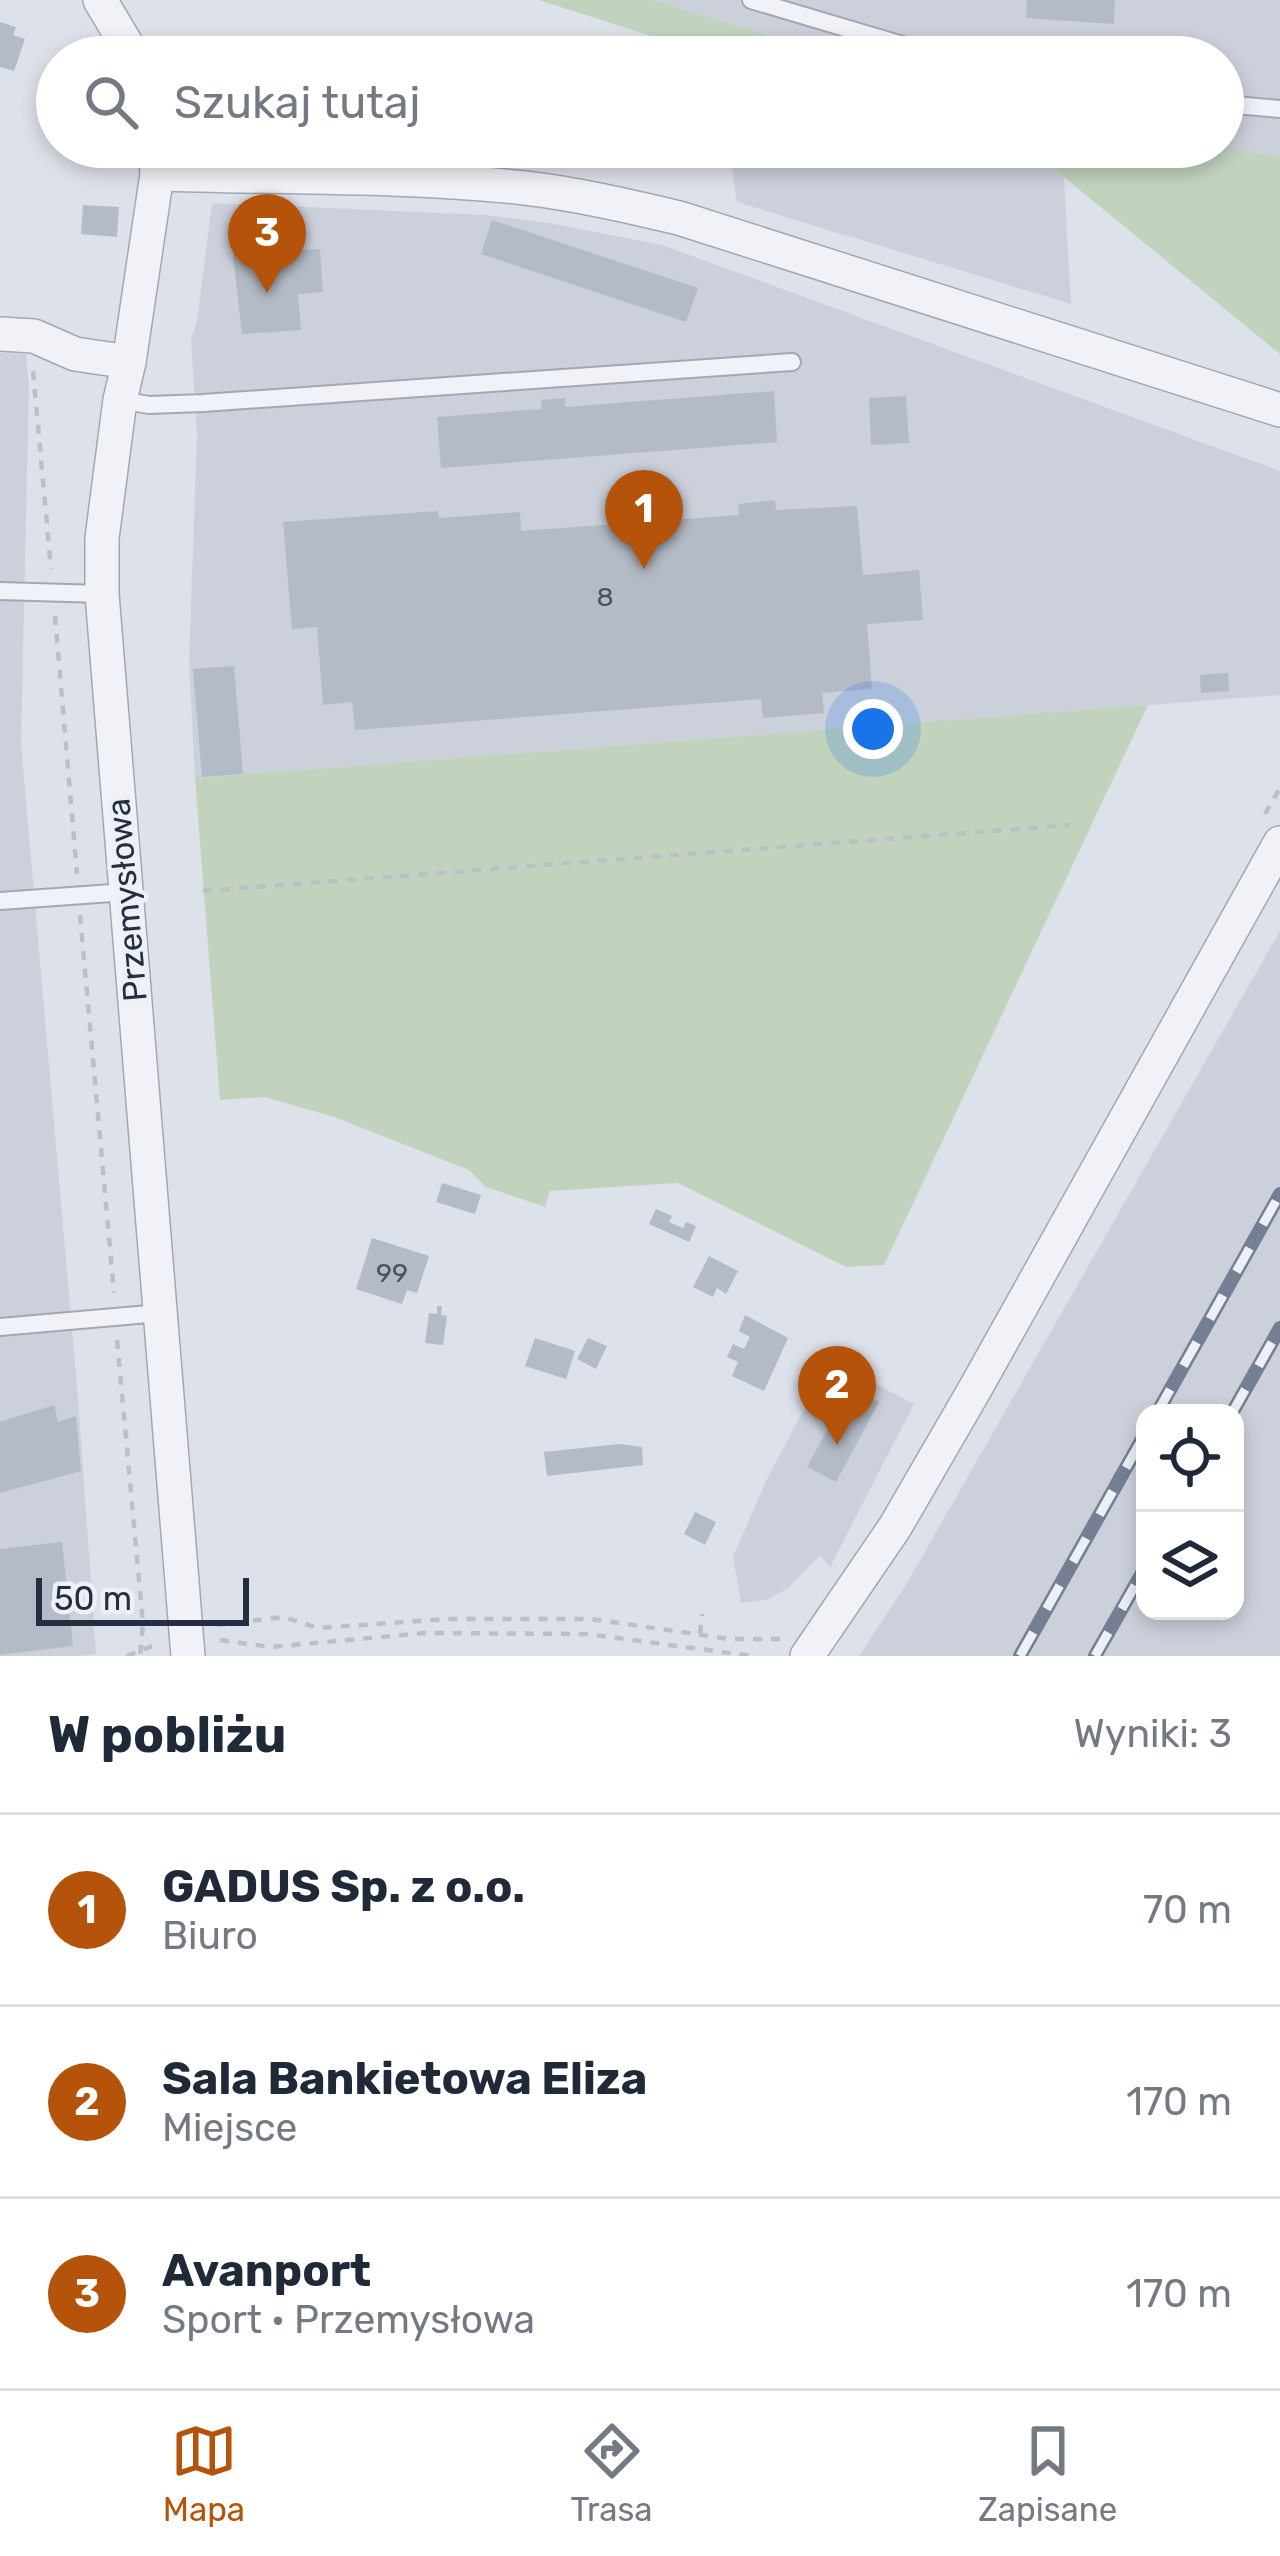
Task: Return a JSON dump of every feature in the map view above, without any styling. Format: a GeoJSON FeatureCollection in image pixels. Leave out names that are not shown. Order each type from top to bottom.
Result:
{"type":"FeatureCollection","features":[{"type":"Feature","properties":{"kind":"street"},"geometry":{"type":"LineString","coordinates":[[100,0],[121,36]]}},
{"type":"Feature","properties":{"kind":"street","name":"Przemysłowa"},"geometry":{"type":"LineString","coordinates":[[155,168],[102,538],[102,594],[160,1313],[176,1650]]}},
{"type":"Feature","properties":{"kind":"street"},"geometry":{"type":"LineString","coordinates":[[263,168],[528,188],[601,200],[699,224],[1280,410]]}},
{"type":"Feature","properties":{"kind":"street"},"geometry":{"type":"LineString","coordinates":[[0,334],[34,336],[75,354],[128,362]]}},
{"type":"Feature","properties":{"kind":"street"},"geometry":{"type":"LineString","coordinates":[[801,1647],[895,1527],[1280,843]]}},
{"type":"Feature","properties":{"kind":"lane"},"geometry":{"type":"LineString","coordinates":[[751,0],[872,36]]}},
{"type":"Feature","properties":{"kind":"lane"},"geometry":{"type":"LineString","coordinates":[[1244,106],[1280,109]]}},
{"type":"Feature","properties":{"kind":"lane"},"geometry":{"type":"LineString","coordinates":[[120,400],[203,403],[792,362]]}},
{"type":"Feature","properties":{"kind":"lane"},"geometry":{"type":"LineString","coordinates":[[0,591],[102,594]]}},
{"type":"Feature","properties":{"kind":"lane"},"geometry":{"type":"LineString","coordinates":[[0,902],[126,892]]}},
{"type":"Feature","properties":{"kind":"lane"},"geometry":{"type":"LineString","coordinates":[[0,1328],[160,1313]]}},
{"type":"Feature","properties":{"kind":"path"},"geometry":{"type":"LineString","coordinates":[[203,891],[1070,826]]}},
{"type":"Feature","properties":{"kind":"path"},"geometry":{"type":"LineString","coordinates":[[700,1634],[702,1614]]}},
{"type":"Feature","properties":{"kind":"path"},"geometry":{"type":"LineString","coordinates":[[752,1656],[588,1634],[425,1633],[271,1647],[210,1639],[215,1625],[284,1617],[317,1628],[448,1619],[591,1619],[801,1647]]}},
{"type":"Feature","properties":{"kind":"path"},"geometry":{"type":"LineString","coordinates":[[127,1656],[176,1650]]}},
{"type":"Feature","properties":{"kind":"shaded area"},"geometry":{"type":"Polygon","coordinates":[[[654,0],[1280,0],[1280,156],[1244,151],[1244,36],[771,36],[654,0]]]}},
{"type":"Feature","properties":{"kind":"shaded area"},"geometry":{"type":"Polygon","coordinates":[[[732,168],[1053,168],[1064,178],[1071,304],[737,202],[732,168]]]}},
{"type":"Feature","properties":{"kind":"shaded area"},"geometry":{"type":"Polygon","coordinates":[[[212,203],[486,215],[662,245],[1280,471],[1280,695],[195,778],[189,663],[197,436],[191,339],[212,203]]]}},
{"type":"Feature","properties":{"kind":"shaded area"},"geometry":{"type":"Polygon","coordinates":[[[0,353],[26,354],[29,385],[21,744],[96,1654],[80,1656],[0,1656],[0,353]]]}},
{"type":"Feature","properties":{"kind":"shaded area"},"geometry":{"type":"Polygon","coordinates":[[[1280,931],[1280,1656],[859,1656],[907,1583],[1280,931]]]}},
{"type":"Feature","properties":{"kind":"shaded area"},"geometry":{"type":"Polygon","coordinates":[[[830,1360],[914,1404],[830,1567],[820,1555],[788,1588],[767,1600],[741,1603],[733,1557],[766,1481],[830,1360]]]}},
{"type":"Feature","properties":{"kind":"green space"},"geometry":{"type":"Polygon","coordinates":[[[539,0],[654,0],[771,36],[651,36],[539,0]]]}},
{"type":"Feature","properties":{"kind":"green space"},"geometry":{"type":"Polygon","coordinates":[[[1244,151],[1280,156],[1280,354],[1053,168],[1244,168],[1244,151]]]}},
{"type":"Feature","properties":{"kind":"green space"},"geometry":{"type":"Polygon","coordinates":[[[1148,705],[884,1265],[846,1267],[678,1183],[550,1191],[545,1207],[486,1187],[469,1170],[334,1117],[264,1097],[220,1100],[195,778],[1148,705]]]}},
{"type":"Feature","properties":{"kind":"building"},"geometry":{"type":"Polygon","coordinates":[[[1027,0],[1115,0],[1114,24],[1026,18],[1027,0]]]}},
{"type":"Feature","properties":{"kind":"building"},"geometry":{"type":"Polygon","coordinates":[[[0,22],[16,27],[13,35],[25,39],[14,71],[0,67],[0,22]]]}},
{"type":"Feature","properties":{"kind":"building"},"geometry":{"type":"Polygon","coordinates":[[[83,205],[119,207],[117,237],[81,234],[83,205]]]}},
{"type":"Feature","properties":{"kind":"building"},"geometry":{"type":"Polygon","coordinates":[[[492,220],[698,288],[686,322],[481,254],[492,220]]]}},
{"type":"Feature","properties":{"kind":"building"},"geometry":{"type":"Polygon","coordinates":[[[320,249],[323,292],[298,294],[301,330],[242,334],[233,255],[320,249]]]}},
{"type":"Feature","properties":{"kind":"building"},"geometry":{"type":"Polygon","coordinates":[[[774,391],[777,442],[441,468],[437,417],[542,409],[541,400],[565,398],[565,407],[774,391]]]}},
{"type":"Feature","properties":{"kind":"building"},"geometry":{"type":"Polygon","coordinates":[[[906,396],[909,443],[871,445],[869,398],[906,396]]]}},
{"type":"Feature","properties":{"kind":"building"},"geometry":{"type":"Polygon","coordinates":[[[775,500],[776,510],[857,506],[863,575],[919,570],[923,620],[867,624],[872,689],[822,693],[824,713],[763,718],[761,699],[355,730],[352,702],[323,705],[317,627],[292,629],[283,522],[438,511],[439,518],[520,512],[521,531],[739,515],[738,504],[775,500]]]}},
{"type":"Feature","properties":{"kind":"building"},"geometry":{"type":"Polygon","coordinates":[[[234,666],[243,774],[202,777],[193,669],[234,666]]]}},
{"type":"Feature","properties":{"kind":"building"},"geometry":{"type":"Polygon","coordinates":[[[1228,673],[1229,691],[1201,693],[1200,675],[1228,673]]]}},
{"type":"Feature","properties":{"kind":"building"},"geometry":{"type":"Polygon","coordinates":[[[442,1183],[481,1195],[475,1214],[436,1202],[442,1183]]]}},
{"type":"Feature","properties":{"kind":"building"},"geometry":{"type":"Polygon","coordinates":[[[656,1209],[683,1228],[686,1222],[696,1226],[689,1242],[649,1224],[656,1209]]]}},
{"type":"Feature","properties":{"kind":"building"},"geometry":{"type":"Polygon","coordinates":[[[372,1238],[429,1256],[417,1293],[407,1290],[402,1304],[356,1289],[372,1238]]]}},
{"type":"Feature","properties":{"kind":"building"},"geometry":{"type":"Polygon","coordinates":[[[709,1256],[738,1271],[726,1294],[717,1288],[713,1297],[693,1287],[709,1256]]]}},
{"type":"Feature","properties":{"kind":"building"},"geometry":{"type":"Polygon","coordinates":[[[437,1306],[447,1316],[443,1345],[425,1343],[429,1313],[437,1314],[437,1306]]]}},
{"type":"Feature","properties":{"kind":"building"},"geometry":{"type":"Polygon","coordinates":[[[745,1315],[788,1338],[764,1391],[732,1376],[738,1362],[727,1357],[733,1344],[744,1349],[750,1337],[739,1331],[745,1315]]]}},
{"type":"Feature","properties":{"kind":"building"},"geometry":{"type":"Polygon","coordinates":[[[535,1338],[575,1351],[566,1379],[525,1366],[535,1338]]]}},
{"type":"Feature","properties":{"kind":"building"},"geometry":{"type":"Polygon","coordinates":[[[588,1338],[607,1346],[596,1369],[577,1359],[588,1338]]]}},
{"type":"Feature","properties":{"kind":"building"},"geometry":{"type":"Polygon","coordinates":[[[848,1385],[879,1402],[836,1482],[807,1467],[831,1423],[819,1417],[834,1390],[843,1395],[848,1385]]]}},
{"type":"Feature","properties":{"kind":"building"},"geometry":{"type":"Polygon","coordinates":[[[54,1405],[58,1422],[76,1416],[81,1471],[0,1493],[0,1422],[54,1405]]]}},
{"type":"Feature","properties":{"kind":"building"},"geometry":{"type":"Polygon","coordinates":[[[619,1444],[642,1447],[643,1465],[547,1476],[544,1452],[619,1444]]]}},
{"type":"Feature","properties":{"kind":"building"},"geometry":{"type":"Polygon","coordinates":[[[695,1512],[716,1522],[705,1545],[684,1534],[695,1512]]]}},
{"type":"Feature","properties":{"kind":"building"},"geometry":{"type":"Polygon","coordinates":[[[62,1542],[73,1646],[0,1655],[0,1549],[62,1542]]]}},
{"type":"Feature","properties":{"kind":"railway"},"geometry":{"type":"LineString","coordinates":[[1162,1404],[1280,1194]]}},
{"type":"Feature","properties":{"kind":"railway"},"geometry":{"type":"LineString","coordinates":[[1237,1404],[1280,1328]]}},
{"type":"Feature","properties":{"kind":"railway"},"geometry":{"type":"LineString","coordinates":[[1020,1656],[1136,1450]]}},
{"type":"Feature","properties":{"kind":"railway"},"geometry":{"type":"LineString","coordinates":[[1095,1656],[1136,1584]]}},
{"type":"Feature","properties":{"kind":"place","name":"Avanport"},"geometry":{"type":"Point","coordinates":[267,293]}},
{"type":"Feature","properties":{"kind":"place","name":"GADUS Sp. z o.o."},"geometry":{"type":"Point","coordinates":[644,569]}},
{"type":"Feature","properties":{"kind":"place","name":"Sala Bankietowa Eliza"},"geometry":{"type":"Point","coordinates":[837,1445]}}]}
